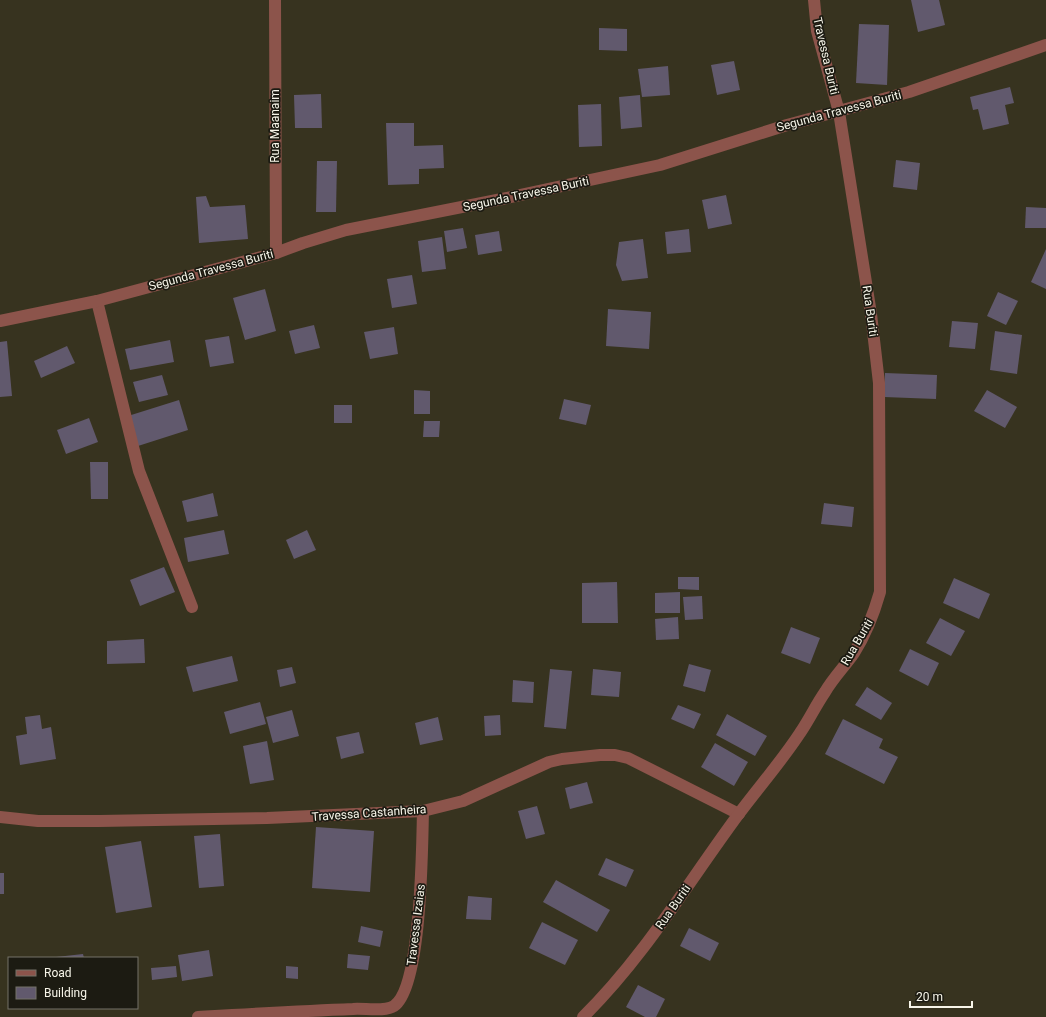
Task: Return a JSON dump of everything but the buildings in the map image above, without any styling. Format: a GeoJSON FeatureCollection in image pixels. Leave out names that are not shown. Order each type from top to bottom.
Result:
{"type":"FeatureCollection","features":[{"type":"Feature","properties":{"kind":"street","name":"Rua Maanaim"},"geometry":{"type":"LineString","coordinates":[[275,0],[276,253]]}},
{"type":"Feature","properties":{"kind":"street","name":"Travessa Buriti"},"geometry":{"type":"LineString","coordinates":[[814,0],[817,31],[839,112]]}},
{"type":"Feature","properties":{"kind":"street","name":"Segunda Travessa Buriti"},"geometry":{"type":"LineString","coordinates":[[0,321],[97,301],[276,253],[346,230],[660,165],[786,125],[909,92],[1046,45]]}},
{"type":"Feature","properties":{"kind":"street","name":"Rua Buriti"},"geometry":{"type":"LineString","coordinates":[[583,1017],[605,995],[666,918],[739,814],[787,752],[825,691],[854,652],[872,620],[880,592],[879,383],[871,314],[839,112]]}},
{"type":"Feature","properties":{"kind":"street"},"geometry":{"type":"LineString","coordinates":[[97,301],[139,471],[192,606]]}},
{"type":"Feature","properties":{"kind":"street","name":"Travessa Castanheira"},"geometry":{"type":"LineString","coordinates":[[0,817],[38,821],[100,821],[266,818],[423,811],[463,801],[549,762],[573,757],[608,755],[634,761],[739,814]]}},
{"type":"Feature","properties":{"kind":"street","name":"Travessa Izaias"},"geometry":{"type":"LineString","coordinates":[[198,1017],[357,1008],[384,1008],[391,1007],[398,1003],[406,988],[416,947],[422,879],[423,811]]}}]}
